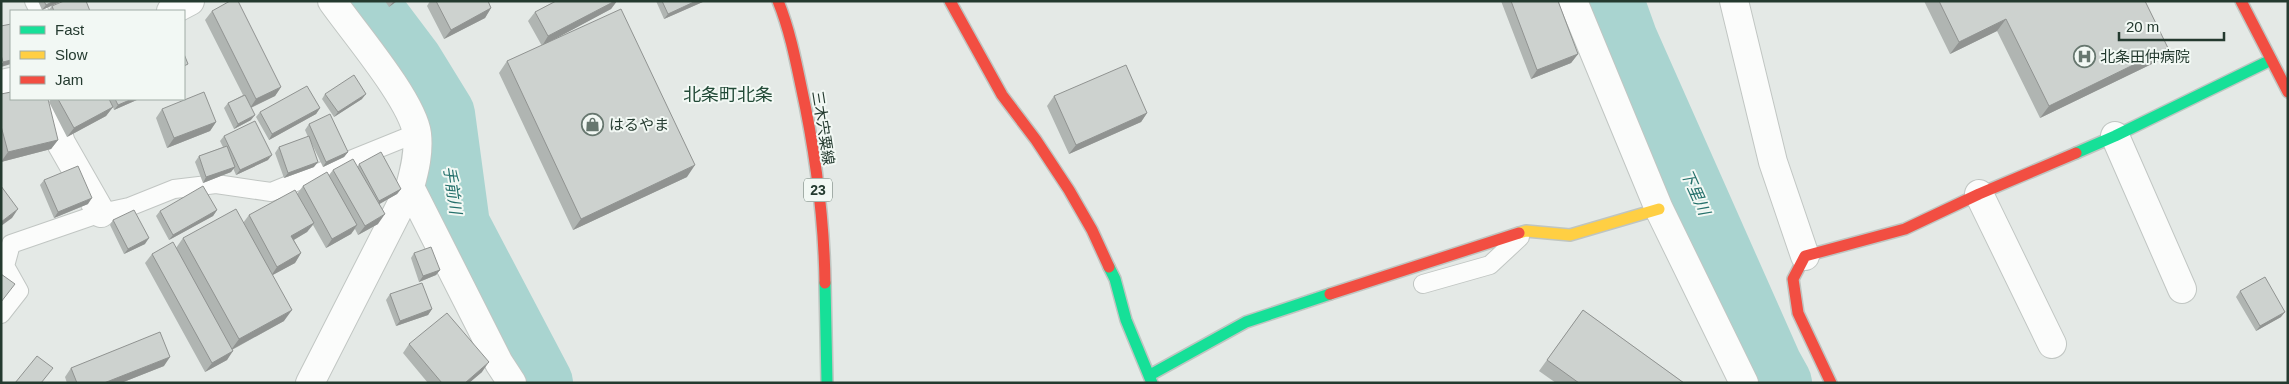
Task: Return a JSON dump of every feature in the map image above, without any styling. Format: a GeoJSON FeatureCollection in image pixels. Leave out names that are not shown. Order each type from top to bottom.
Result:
{"type":"FeatureCollection","features":[{"type":"Feature","properties":{"kind":"street"},"geometry":{"type":"LineString","coordinates":[[174,10],[190,1]]}},
{"type":"Feature","properties":{"kind":"street"},"geometry":{"type":"LineString","coordinates":[[310,383],[410,187],[416,164],[417,132],[404,100],[332,1]]}},
{"type":"Feature","properties":{"kind":"street","name":"三木宍粟線"},"geometry":{"type":"LineString","coordinates":[[778,1],[788,25],[810,128],[825,252],[826,383]]}},
{"type":"Feature","properties":{"kind":"street"},"geometry":{"type":"LineString","coordinates":[[950,1],[1002,95],[1042,148],[1092,230],[1115,279],[1126,320],[1151,379],[1246,322],[1471,246],[1526,231],[1570,235],[1659,209]]}},
{"type":"Feature","properties":{"kind":"street"},"geometry":{"type":"LineString","coordinates":[[1573,1],[1659,209],[1744,383]]}},
{"type":"Feature","properties":{"kind":"street"},"geometry":{"type":"LineString","coordinates":[[1734,1],[1773,162],[1805,256],[1793,279],[1798,313],[1831,383]]}},
{"type":"Feature","properties":{"kind":"street"},"geometry":{"type":"LineString","coordinates":[[2241,1],[2288,92]]}},
{"type":"Feature","properties":{"kind":"street"},"geometry":{"type":"LineString","coordinates":[[1805,256],[1905,229],[1979,194],[2115,136],[2271,60]]}},
{"type":"Feature","properties":{"kind":"street"},"geometry":{"type":"LineString","coordinates":[[46,100],[61,143],[101,213]]}},
{"type":"Feature","properties":{"kind":"street"},"geometry":{"type":"LineString","coordinates":[[2115,136],[2182,289]]}},
{"type":"Feature","properties":{"kind":"street"},"geometry":{"type":"LineString","coordinates":[[410,187],[499,363],[512,383]]}},
{"type":"Feature","properties":{"kind":"street"},"geometry":{"type":"LineString","coordinates":[[1979,194],[2052,344]]}},
{"type":"Feature","properties":{"kind":"lane"},"geometry":{"type":"LineString","coordinates":[[1,314],[19,290],[5,266],[11,244],[101,213],[129,208],[174,189],[216,184],[271,192],[417,132]]}},
{"type":"Feature","properties":{"kind":"lane"},"geometry":{"type":"LineString","coordinates":[[1423,284],[1490,265],[1526,231]]}},
{"type":"Feature","properties":{"kind":"building"},"geometry":{"type":"Polygon","coordinates":[[[44,1],[54,1],[46,5],[44,1]]]}},
{"type":"Feature","properties":{"kind":"building"},"geometry":{"type":"Polygon","coordinates":[[[64,1],[86,1],[90,10],[54,10],[52,6],[64,1]]]}},
{"type":"Feature","properties":{"kind":"building"},"geometry":{"type":"Polygon","coordinates":[[[230,1],[238,1],[281,87],[256,99],[212,11],[230,1]]]}},
{"type":"Feature","properties":{"kind":"building"},"geometry":{"type":"Polygon","coordinates":[[[436,1],[488,1],[491,8],[451,30],[436,1]]]}},
{"type":"Feature","properties":{"kind":"building"},"geometry":{"type":"Polygon","coordinates":[[[556,1],[615,1],[548,36],[535,12],[556,1]]]}},
{"type":"Feature","properties":{"kind":"building"},"geometry":{"type":"Polygon","coordinates":[[[662,1],[696,1],[668,14],[662,1]]]}},
{"type":"Feature","properties":{"kind":"building"},"geometry":{"type":"Polygon","coordinates":[[[1511,1],[1558,1],[1578,54],[1537,70],[1511,1]]]}},
{"type":"Feature","properties":{"kind":"building","name":"北条田仲病院"},"geometry":{"type":"Polygon","coordinates":[[[1939,1],[2145,1],[2168,48],[2049,106],[2006,19],[1959,42],[1939,1]]]}},
{"type":"Feature","properties":{"kind":"building","name":"はるやま"},"geometry":{"type":"Polygon","coordinates":[[[621,9],[695,165],[581,219],[507,61],[621,9]]]}},
{"type":"Feature","properties":{"kind":"building"},"geometry":{"type":"Polygon","coordinates":[[[10,24],[10,60],[3,62],[1,55],[1,26],[10,24]]]}},
{"type":"Feature","properties":{"kind":"building"},"geometry":{"type":"Polygon","coordinates":[[[1126,65],[1147,113],[1076,145],[1054,96],[1126,65]]]}},
{"type":"Feature","properties":{"kind":"building"},"geometry":{"type":"Polygon","coordinates":[[[354,75],[366,94],[338,112],[325,94],[354,75]]]}},
{"type":"Feature","properties":{"kind":"building"},"geometry":{"type":"Polygon","coordinates":[[[307,86],[320,108],[272,134],[260,112],[307,86]]]}},
{"type":"Feature","properties":{"kind":"building"},"geometry":{"type":"Polygon","coordinates":[[[10,92],[10,100],[48,100],[58,140],[8,152],[1,126],[1,94],[10,92]]]}},
{"type":"Feature","properties":{"kind":"building"},"geometry":{"type":"Polygon","coordinates":[[[204,92],[216,122],[174,138],[162,109],[204,92]]]}},
{"type":"Feature","properties":{"kind":"building"},"geometry":{"type":"Polygon","coordinates":[[[245,95],[255,115],[238,124],[228,103],[245,95]]]}},
{"type":"Feature","properties":{"kind":"building"},"geometry":{"type":"Polygon","coordinates":[[[59,100],[110,100],[113,107],[74,128],[59,100]]]}},
{"type":"Feature","properties":{"kind":"building"},"geometry":{"type":"Polygon","coordinates":[[[116,100],[130,100],[118,105],[116,100]]]}},
{"type":"Feature","properties":{"kind":"building"},"geometry":{"type":"Polygon","coordinates":[[[330,114],[348,152],[326,162],[309,124],[330,114]]]}},
{"type":"Feature","properties":{"kind":"building"},"geometry":{"type":"Polygon","coordinates":[[[255,121],[272,155],[240,170],[224,136],[255,121]]]}},
{"type":"Feature","properties":{"kind":"building"},"geometry":{"type":"Polygon","coordinates":[[[309,136],[318,162],[288,173],[279,147],[309,136]]]}},
{"type":"Feature","properties":{"kind":"building"},"geometry":{"type":"Polygon","coordinates":[[[227,146],[235,167],[206,177],[199,156],[227,146]]]}},
{"type":"Feature","properties":{"kind":"building"},"geometry":{"type":"Polygon","coordinates":[[[381,152],[401,189],[379,201],[359,164],[381,152]]]}},
{"type":"Feature","properties":{"kind":"building"},"geometry":{"type":"Polygon","coordinates":[[[353,159],[385,214],[365,226],[333,170],[353,159]]]}},
{"type":"Feature","properties":{"kind":"building"},"geometry":{"type":"Polygon","coordinates":[[[78,166],[92,198],[58,212],[44,180],[78,166]]]}},
{"type":"Feature","properties":{"kind":"building"},"geometry":{"type":"Polygon","coordinates":[[[327,172],[357,225],[332,239],[303,186],[327,172]]]}},
{"type":"Feature","properties":{"kind":"building"},"geometry":{"type":"Polygon","coordinates":[[[1,186],[18,209],[1,222],[1,186]]]}},
{"type":"Feature","properties":{"kind":"building"},"geometry":{"type":"Polygon","coordinates":[[[203,186],[217,210],[173,235],[160,211],[203,186]]]}},
{"type":"Feature","properties":{"kind":"building"},"geometry":{"type":"Polygon","coordinates":[[[295,190],[314,223],[291,236],[301,253],[277,267],[249,215],[295,190]]]}},
{"type":"Feature","properties":{"kind":"building"},"geometry":{"type":"Polygon","coordinates":[[[236,209],[292,310],[239,339],[183,238],[236,209]]]}},
{"type":"Feature","properties":{"kind":"building"},"geometry":{"type":"Polygon","coordinates":[[[134,210],[149,238],[128,249],[113,220],[134,210]]]}},
{"type":"Feature","properties":{"kind":"building"},"geometry":{"type":"Polygon","coordinates":[[[173,242],[233,351],[212,363],[152,254],[173,242]]]}},
{"type":"Feature","properties":{"kind":"building"},"geometry":{"type":"Polygon","coordinates":[[[431,247],[440,270],[423,276],[414,253],[431,247]]]}},
{"type":"Feature","properties":{"kind":"building"},"geometry":{"type":"Polygon","coordinates":[[[1,274],[15,284],[1,302],[1,274]]]}},
{"type":"Feature","properties":{"kind":"building"},"geometry":{"type":"Polygon","coordinates":[[[2265,277],[2285,312],[2260,326],[2240,291],[2265,277]]]}},
{"type":"Feature","properties":{"kind":"building"},"geometry":{"type":"Polygon","coordinates":[[[422,283],[432,309],[400,321],[390,294],[422,283]]]}},
{"type":"Feature","properties":{"kind":"building"},"geometry":{"type":"Polygon","coordinates":[[[1583,310],[1684,383],[1579,383],[1547,360],[1583,310]]]}},
{"type":"Feature","properties":{"kind":"building"},"geometry":{"type":"Polygon","coordinates":[[[447,313],[489,362],[465,383],[442,383],[409,344],[447,313]]]}},
{"type":"Feature","properties":{"kind":"building"},"geometry":{"type":"Polygon","coordinates":[[[160,332],[170,357],[104,383],[77,383],[71,368],[160,332]]]}},
{"type":"Feature","properties":{"kind":"building"},"geometry":{"type":"Polygon","coordinates":[[[37,356],[53,368],[41,383],[15,383],[37,356]]]}},
{"type":"Feature","properties":{"kind":"waterway","name":"手前川"},"geometry":{"type":"LineString","coordinates":[[365,1],[411,62],[443,114],[458,225],[541,383]]}},
{"type":"Feature","properties":{"kind":"waterway","name":"下里川"},"geometry":{"type":"LineString","coordinates":[[1612,1],[1626,40],[1770,365],[1780,383]]}},
{"type":"Feature","properties":{"kind":"traffic: fast"},"geometry":{"type":"LineString","coordinates":[[2076,153],[2271,60]]}},
{"type":"Feature","properties":{"kind":"traffic: fast"},"geometry":{"type":"LineString","coordinates":[[1109,267],[1115,279],[1126,320],[1152,383]]}},
{"type":"Feature","properties":{"kind":"traffic: fast"},"geometry":{"type":"LineString","coordinates":[[825,283],[827,383]]}},
{"type":"Feature","properties":{"kind":"traffic: fast"},"geometry":{"type":"LineString","coordinates":[[1150,375],[1246,322],[1330,294]]}},
{"type":"Feature","properties":{"kind":"traffic: slow"},"geometry":{"type":"LineString","coordinates":[[1519,233],[1526,231],[1570,235],[1659,209]]}},
{"type":"Feature","properties":{"kind":"traffic: jam"},"geometry":{"type":"LineString","coordinates":[[778,1],[799,75],[811,134],[821,209],[825,283]]}},
{"type":"Feature","properties":{"kind":"traffic: jam"},"geometry":{"type":"LineString","coordinates":[[950,1],[1002,95],[1036,140],[1069,190],[1092,230],[1109,267]]}},
{"type":"Feature","properties":{"kind":"traffic: jam"},"geometry":{"type":"LineString","coordinates":[[2241,1],[2288,92]]}},
{"type":"Feature","properties":{"kind":"traffic: jam"},"geometry":{"type":"LineString","coordinates":[[1831,383],[1798,313],[1793,279],[1805,256],[1905,229],[1979,194],[2076,153]]}},
{"type":"Feature","properties":{"kind":"traffic: jam"},"geometry":{"type":"LineString","coordinates":[[1330,294],[1519,233]]}},
{"type":"Feature","properties":{"kind":"place","name":"北条田仲病院"},"geometry":{"type":"Point","coordinates":[2084,57]}},
{"type":"Feature","properties":{"kind":"place","name":"はるやま"},"geometry":{"type":"Point","coordinates":[593,125]}},
{"type":"Feature","properties":{"kind":"district","name":"北条町北条"},"geometry":{"type":"Point","coordinates":[728,95]}}]}
